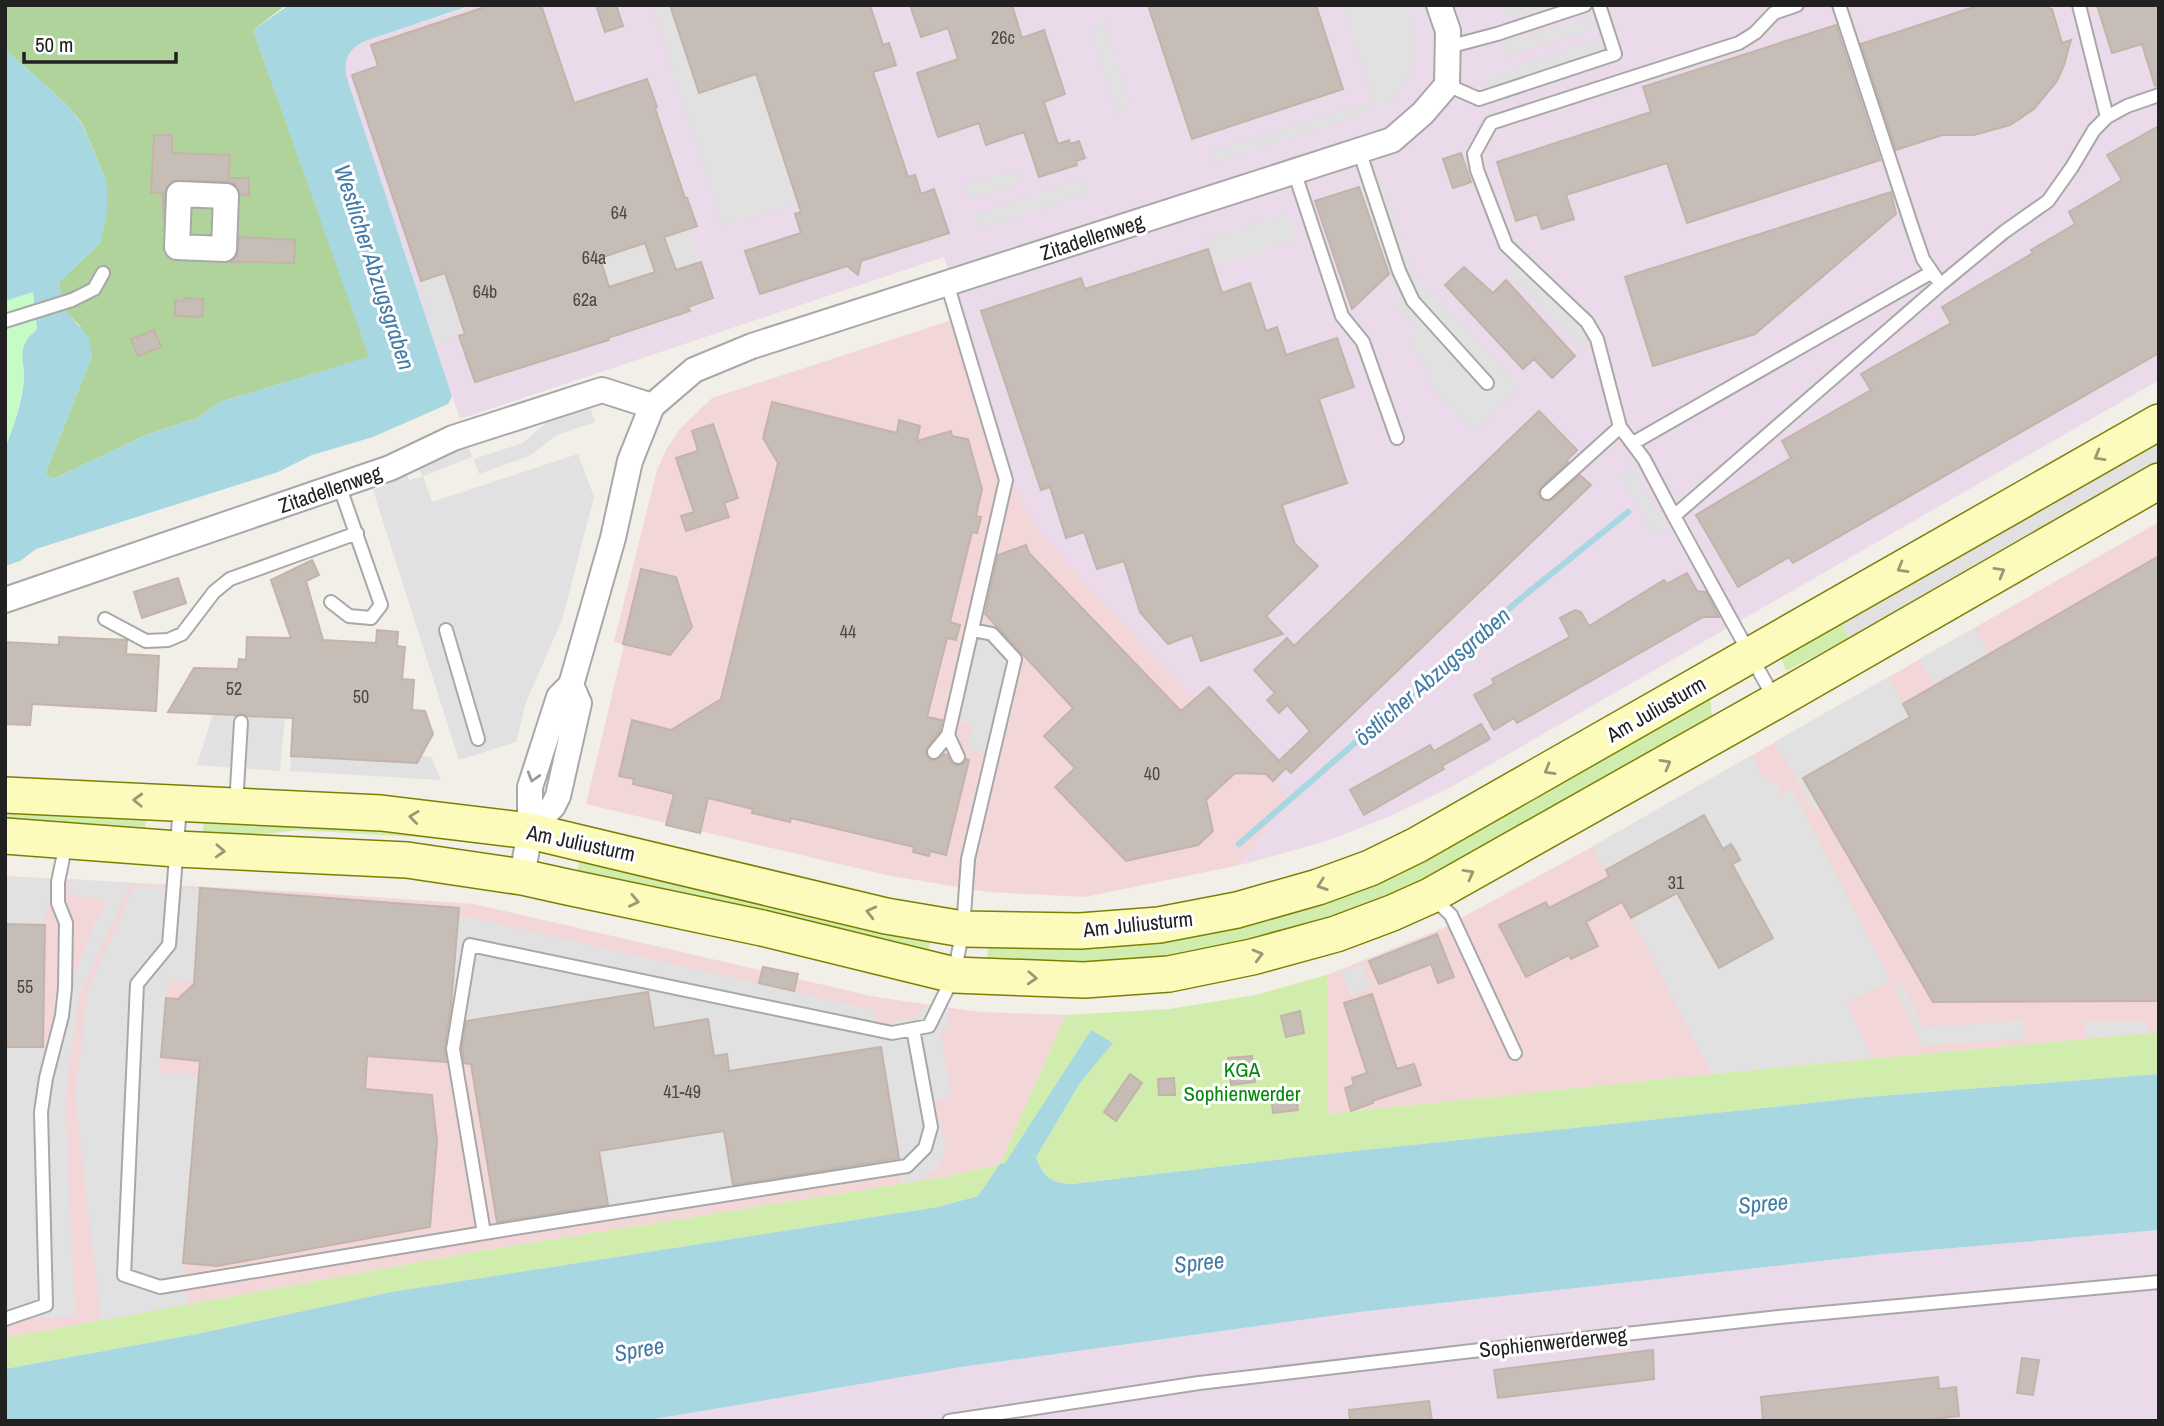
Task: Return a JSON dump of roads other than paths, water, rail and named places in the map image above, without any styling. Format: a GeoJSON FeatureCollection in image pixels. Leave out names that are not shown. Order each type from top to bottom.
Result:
{"type":"FeatureCollection","features":[{"type":"Feature","properties":{"kind":"main road","name":"Am Juliusturm"},"geometry":{"type":"LineString","coordinates":[[5,795],[381,813],[530,831],[887,916],[963,929],[1080,931],[1159,925],[1237,910],[1318,887],[1370,868],[1417,845],[2159,422]]}},
{"type":"Feature","properties":{"kind":"main road"},"geometry":{"type":"LineString","coordinates":[[5,836],[177,849],[407,860],[522,877],[762,928],[954,975],[1084,980],[1169,974],[1252,957],[1336,934],[1430,896],[2159,481]]}},
{"type":"Feature","properties":{"kind":"street"},"geometry":{"type":"LineString","coordinates":[[1439,5],[1448,31],[1447,85]]}},
{"type":"Feature","properties":{"kind":"street","name":"Zitadellenweg"},"geometry":{"type":"LineString","coordinates":[[522,877],[530,831],[530,787],[559,697],[571,685],[613,538],[630,461],[652,407],[695,370],[752,346],[1392,140],[1423,113],[1447,85]]}},
{"type":"Feature","properties":{"kind":"street","name":"Zitadellenweg"},"geometry":{"type":"LineString","coordinates":[[5,600],[390,468],[453,439],[602,390],[652,407]]}},
{"type":"Feature","properties":{"kind":"lane"},"geometry":{"type":"LineString","coordinates":[[1448,47],[1585,5]]}},
{"type":"Feature","properties":{"kind":"lane"},"geometry":{"type":"LineString","coordinates":[[1447,85],[1479,99],[1615,54],[1599,5]]}},
{"type":"Feature","properties":{"kind":"lane"},"geometry":{"type":"LineString","coordinates":[[1776,701],[1749,656],[1644,459],[1619,427],[1597,339],[1587,322],[1506,245],[1477,170],[1474,154],[1491,122],[1739,43],[1755,33],[1774,13],[1797,5]]}},
{"type":"Feature","properties":{"kind":"lane"},"geometry":{"type":"LineString","coordinates":[[1839,5],[1923,258],[1940,285]]}},
{"type":"Feature","properties":{"kind":"lane"},"geometry":{"type":"LineString","coordinates":[[2079,5],[2107,117]]}},
{"type":"Feature","properties":{"kind":"lane"},"geometry":{"type":"LineString","coordinates":[[1674,516],[1940,285],[2004,232],[2048,201],[2094,130],[2107,117],[2127,106],[2159,95]]}},
{"type":"Feature","properties":{"kind":"lane"},"geometry":{"type":"LineString","coordinates":[[1359,150],[1399,271],[1413,301],[1487,383]]}},
{"type":"Feature","properties":{"kind":"lane"},"geometry":{"type":"LineString","coordinates":[[1294,171],[1342,316],[1363,342],[1397,438]]}},
{"type":"Feature","properties":{"kind":"lane"},"geometry":{"type":"LineString","coordinates":[[1633,443],[1932,272]]}},
{"type":"Feature","properties":{"kind":"lane"},"geometry":{"type":"LineString","coordinates":[[5,321],[72,300],[94,289],[103,273]]}},
{"type":"Feature","properties":{"kind":"lane"},"geometry":{"type":"LineString","coordinates":[[934,752],[948,735],[1006,480],[947,284]]}},
{"type":"Feature","properties":{"kind":"lane"},"geometry":{"type":"LineString","coordinates":[[1547,494],[1619,427]]}},
{"type":"Feature","properties":{"kind":"lane"},"geometry":{"type":"LineString","coordinates":[[331,602],[349,616],[370,618],[381,605],[339,485]]}},
{"type":"Feature","properties":{"kind":"lane"},"geometry":{"type":"LineString","coordinates":[[105,619],[146,641],[168,640],[182,634],[214,592],[230,579],[357,533]]}},
{"type":"Feature","properties":{"kind":"lane"},"geometry":{"type":"LineString","coordinates":[[446,630],[478,739]]}},
{"type":"Feature","properties":{"kind":"lane"},"geometry":{"type":"LineString","coordinates":[[484,1233],[453,1049],[470,945],[892,1033],[929,1026],[954,975],[963,929],[968,859],[1015,659],[992,634],[973,630]]}},
{"type":"Feature","properties":{"kind":"lane"},"geometry":{"type":"LineString","coordinates":[[236,805],[241,722]]}},
{"type":"Feature","properties":{"kind":"lane"},"geometry":{"type":"LineString","coordinates":[[948,735],[958,757]]}},
{"type":"Feature","properties":{"kind":"lane"},"geometry":{"type":"LineString","coordinates":[[181,802],[169,945],[137,984],[124,1275],[160,1287],[907,1166],[925,1148],[931,1127],[913,1029]]}},
{"type":"Feature","properties":{"kind":"lane"},"geometry":{"type":"LineString","coordinates":[[5,1319],[47,1305],[41,1112],[46,1078],[62,1016],[65,988],[66,923],[58,903],[58,882],[67,839]]}},
{"type":"Feature","properties":{"kind":"lane"},"geometry":{"type":"LineString","coordinates":[[1430,896],[1451,915],[1515,1053]]}},
{"type":"Feature","properties":{"kind":"lane","name":"Sophienwerderweg"},"geometry":{"type":"LineString","coordinates":[[948,1421],[1199,1383],[1486,1350],[1779,1317],[2159,1282]]}},
{"type":"Feature","properties":{"kind":"water","name":"Westlicher Abzugsgraben"},"geometry":{"type":"Polygon","coordinates":[[[289,5],[472,5],[365,41],[351,51],[346,63],[346,75],[452,396],[448,404],[373,437],[312,455],[278,472],[36,549],[20,561],[5,566],[5,448],[21,397],[24,346],[37,329],[33,292],[5,301],[5,49],[66,104],[82,124],[107,183],[107,215],[100,243],[58,283],[67,313],[89,337],[92,356],[45,474],[53,479],[146,435],[198,418],[220,402],[369,357],[253,30],[289,5]]]}},
{"type":"Feature","properties":{"kind":"water","name":"Spree"},"geometry":{"type":"Polygon","coordinates":[[[1091,1030],[1113,1043],[1080,1083],[1036,1157],[1045,1174],[1058,1182],[1072,1184],[1867,1097],[2159,1074],[2159,1230],[1884,1254],[1359,1312],[961,1367],[643,1421],[5,1421],[5,1369],[197,1334],[391,1292],[938,1207],[978,1196],[1000,1164],[1005,1163],[1091,1030]]]}},
{"type":"Feature","properties":{"kind":"waterway","name":"östlicher Abzugsgraben"},"geometry":{"type":"LineString","coordinates":[[1239,844],[1519,600],[1628,512]]}},
{"type":"Feature","properties":{"kind":"park label","name":"KGA Sophienwerder"},"geometry":{"type":"Point","coordinates":[1242,1081]}}]}
